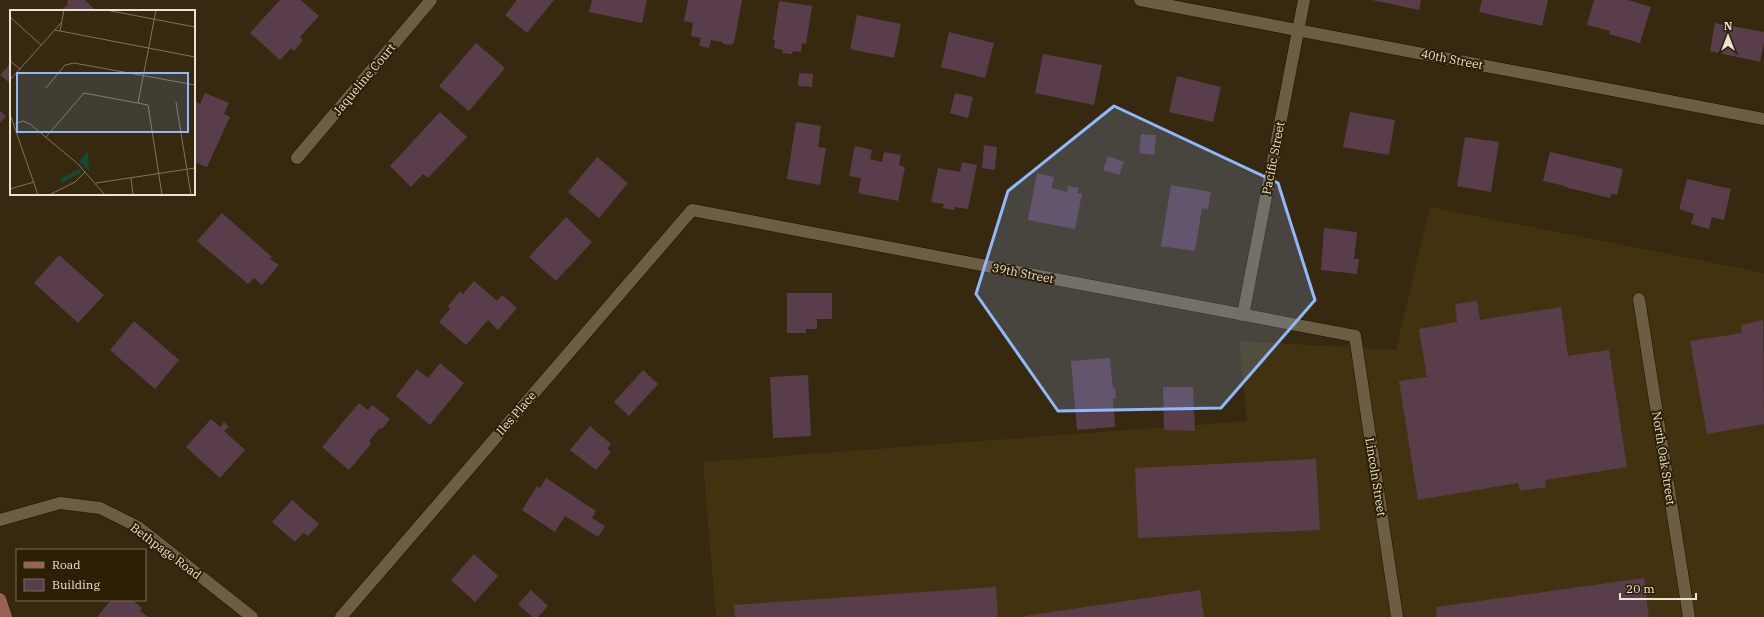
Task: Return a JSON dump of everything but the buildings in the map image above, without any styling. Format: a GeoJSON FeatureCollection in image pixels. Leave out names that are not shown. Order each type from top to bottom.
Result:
{"type":"FeatureCollection","features":[{"type":"Feature","properties":{"kind":"main road"},"geometry":{"type":"LineString","coordinates":[[0,599],[6,617]]}},
{"type":"Feature","properties":{"kind":"street","name":"Jaqueline Court"},"geometry":{"type":"LineString","coordinates":[[297,158],[430,0]]}},
{"type":"Feature","properties":{"kind":"street","name":"40th Street"},"geometry":{"type":"LineString","coordinates":[[1140,0],[1764,119]]}},
{"type":"Feature","properties":{"kind":"street","name":"Pacific Street"},"geometry":{"type":"LineString","coordinates":[[1243,315],[1304,0]]}},
{"type":"Feature","properties":{"kind":"street","name":"39th Street"},"geometry":{"type":"LineString","coordinates":[[692,210],[1355,336]]}},
{"type":"Feature","properties":{"kind":"street","name":"Iles Place"},"geometry":{"type":"LineString","coordinates":[[341,617],[692,210]]}},
{"type":"Feature","properties":{"kind":"street","name":"North Oak Street"},"geometry":{"type":"LineString","coordinates":[[1639,299],[1689,617]]}},
{"type":"Feature","properties":{"kind":"street","name":"Lincoln Street"},"geometry":{"type":"LineString","coordinates":[[1355,336],[1398,617]]}},
{"type":"Feature","properties":{"kind":"street","name":"Bethpage Road"},"geometry":{"type":"LineString","coordinates":[[0,520],[60,503],[100,508],[138,527],[252,617]]}},
{"type":"Feature","properties":{"kind":"highlighted area"},"geometry":{"type":"Polygon","coordinates":[[[1114,106],[1278,183],[1315,300],[1221,408],[1058,411],[976,294],[1008,191],[1114,106]]]}},
{"type":"Feature","properties":{"kind":"shaded area"},"geometry":{"type":"Polygon","coordinates":[[[1430,207],[1764,273],[1764,617],[716,617],[703,462],[1247,421],[1239,341],[1396,350],[1430,207]]]}}]}
